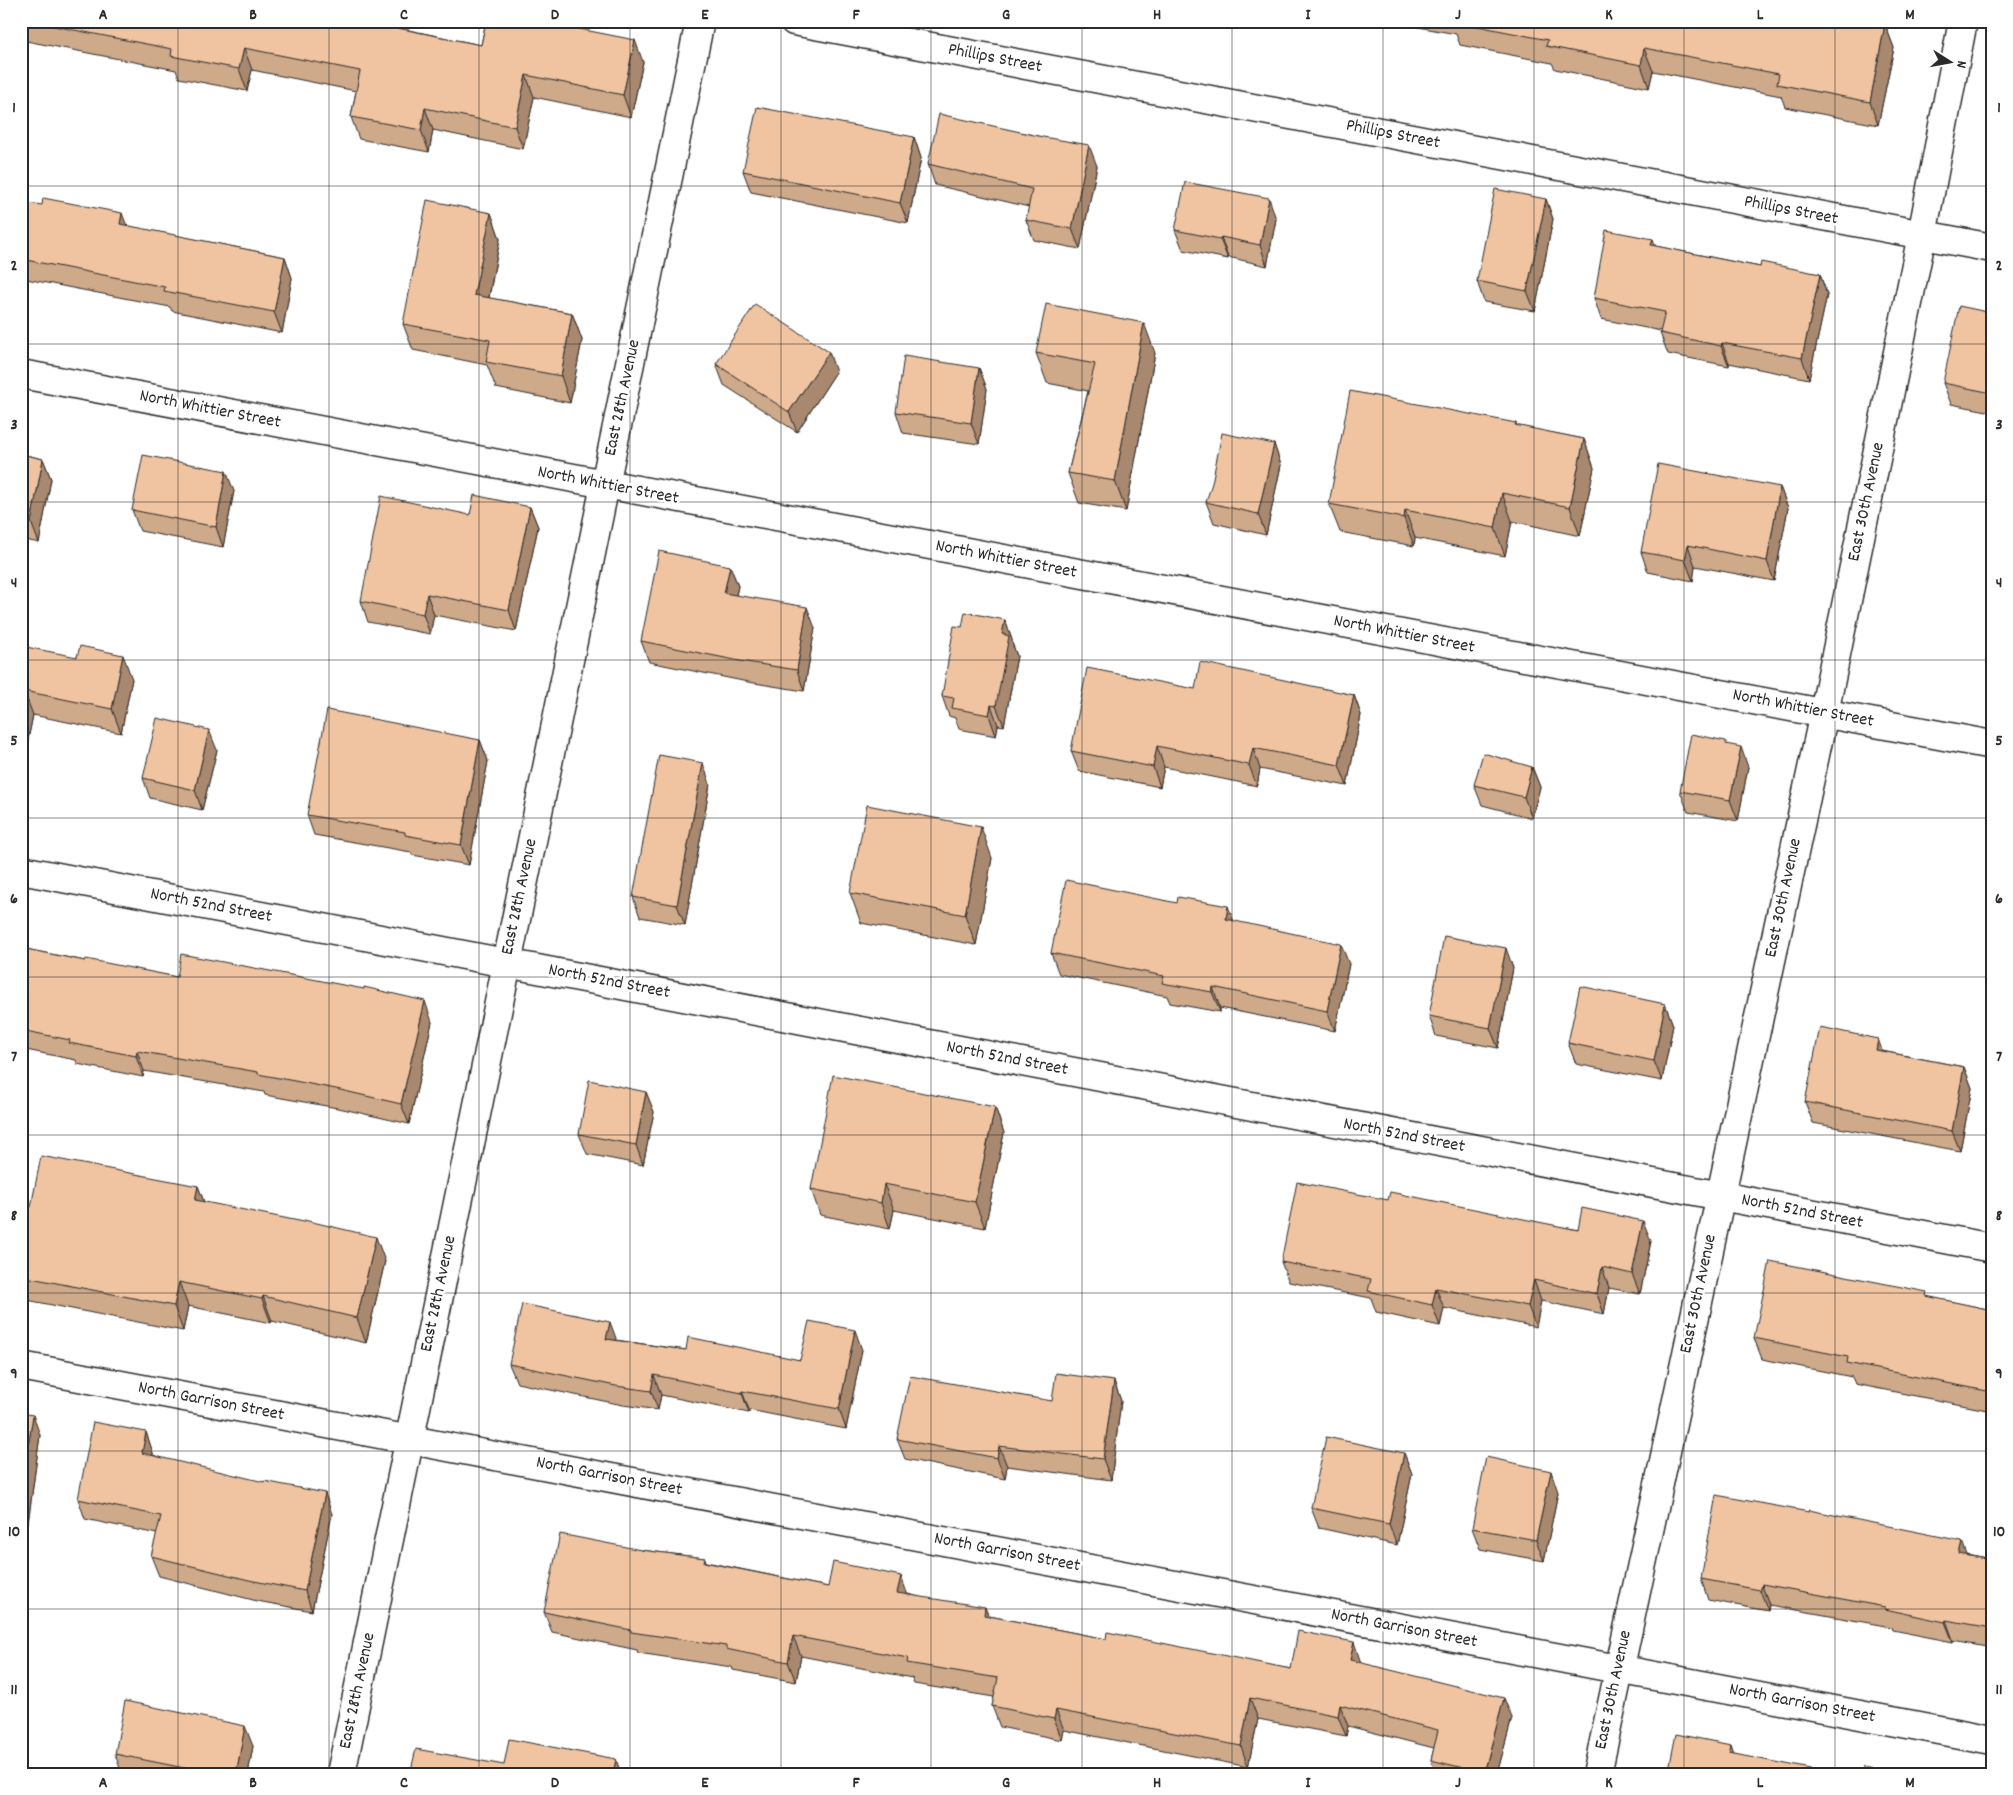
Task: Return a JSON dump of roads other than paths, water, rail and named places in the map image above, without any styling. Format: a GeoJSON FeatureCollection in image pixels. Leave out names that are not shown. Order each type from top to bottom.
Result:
{"type":"FeatureCollection","features":[{"type":"Feature","properties":{"kind":"street","name":"East 28th Avenue"},"geometry":{"type":"LineString","coordinates":[[341,1774],[700,21]]}},
{"type":"Feature","properties":{"kind":"street","name":"Phillips Street"},"geometry":{"type":"LineString","coordinates":[[794,21],[1992,248]]}},
{"type":"Feature","properties":{"kind":"street","name":"East 30th Avenue"},"geometry":{"type":"LineString","coordinates":[[1597,1774],[1824,713],[1922,235],[1963,21]]}},
{"type":"Feature","properties":{"kind":"street","name":"North Whittier Street"},"geometry":{"type":"LineString","coordinates":[[21,374],[1992,745]]}},
{"type":"Feature","properties":{"kind":"street","name":"North 52nd Street"},"geometry":{"type":"LineString","coordinates":[[21,870],[1992,1248]]}},
{"type":"Feature","properties":{"kind":"street","name":"North Garrison Street"},"geometry":{"type":"LineString","coordinates":[[21,1366],[1992,1740]]}}]}
